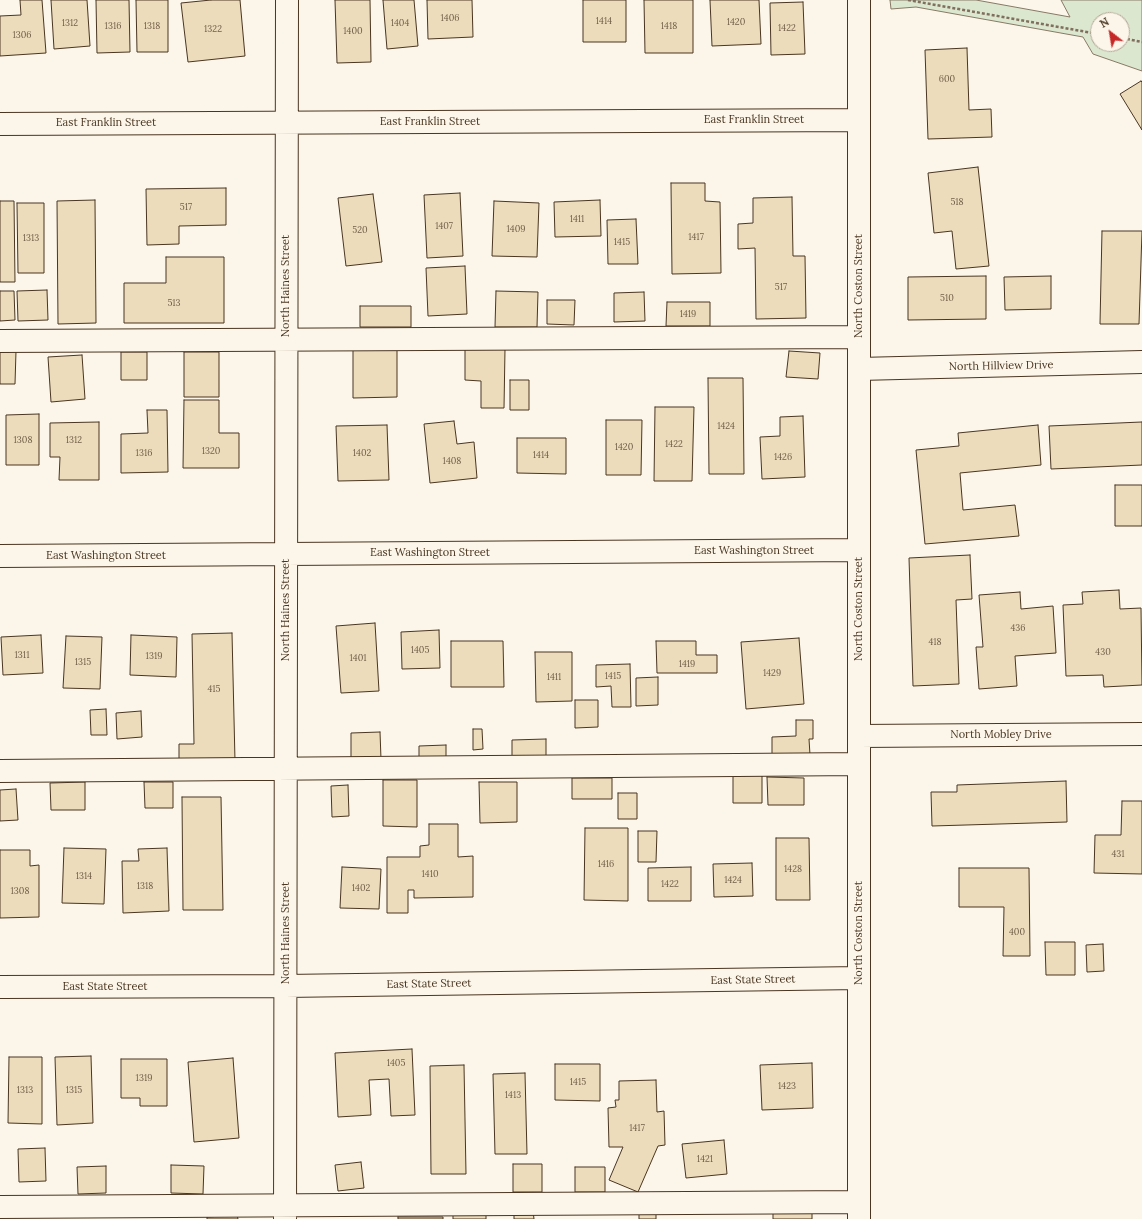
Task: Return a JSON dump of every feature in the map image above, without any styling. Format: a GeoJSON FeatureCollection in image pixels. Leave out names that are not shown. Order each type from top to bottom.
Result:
{"type":"FeatureCollection","features":[{"type":"Feature","properties":{"kind":"street","name":"North Haines Street"},"geometry":{"type":"LineString","coordinates":[[285,1212],[286,0]]}},
{"type":"Feature","properties":{"kind":"street","name":"North Coston Street"},"geometry":{"type":"LineString","coordinates":[[859,0],[859,1211]]}},
{"type":"Feature","properties":{"kind":"street","name":"East Franklin Street"},"geometry":{"type":"LineString","coordinates":[[0,124],[859,120]]}},
{"type":"Feature","properties":{"kind":"street"},"geometry":{"type":"LineString","coordinates":[[0,341],[859,337]]}},
{"type":"Feature","properties":{"kind":"street","name":"North Hillview Drive"},"geometry":{"type":"LineString","coordinates":[[859,369],[1142,362]]}},
{"type":"Feature","properties":{"kind":"street","name":"East Washington Street"},"geometry":{"type":"LineString","coordinates":[[0,556],[859,550]]}},
{"type":"Feature","properties":{"kind":"street","name":"North Mobley Drive"},"geometry":{"type":"LineString","coordinates":[[859,736],[1142,734]]}},
{"type":"Feature","properties":{"kind":"street"},"geometry":{"type":"LineString","coordinates":[[0,771],[859,764]]}},
{"type":"Feature","properties":{"kind":"street","name":"East State Street"},"geometry":{"type":"LineString","coordinates":[[0,988],[285,986],[859,978]]}},
{"type":"Feature","properties":{"kind":"street"},"geometry":{"type":"LineString","coordinates":[[0,1207],[285,1212],[859,1211]]}},
{"type":"Feature","properties":{"kind":"path"},"geometry":{"type":"LineString","coordinates":[[908,0],[1090,33]]}},
{"type":"Feature","properties":{"kind":"path"},"geometry":{"type":"LineString","coordinates":[[1130,40],[1142,42]]}},
{"type":"Feature","properties":{"kind":"green space"},"geometry":{"type":"Polygon","coordinates":[[[890,0],[976,0],[1070,17],[1061,0],[1142,0],[1142,71],[1093,54],[1092,52],[1130,52],[1130,12],[1090,12],[1090,49],[1083,37],[916,7],[891,9],[890,0]]]}},
{"type":"Feature","properties":{"kind":"building"},"geometry":{"type":"Polygon","coordinates":[[[20,0],[42,0],[46,53],[0,56],[0,16],[21,15],[20,0]]]}},
{"type":"Feature","properties":{"kind":"building"},"geometry":{"type":"Polygon","coordinates":[[[51,0],[87,0],[90,46],[54,49],[51,0]]]}},
{"type":"Feature","properties":{"kind":"building"},"geometry":{"type":"Polygon","coordinates":[[[96,0],[129,0],[130,52],[97,53],[96,0]]]}},
{"type":"Feature","properties":{"kind":"building"},"geometry":{"type":"Polygon","coordinates":[[[136,0],[168,0],[168,52],[137,52],[136,0]]]}},
{"type":"Feature","properties":{"kind":"building"},"geometry":{"type":"Polygon","coordinates":[[[211,0],[240,0],[245,56],[188,62],[181,3],[211,0]]]}},
{"type":"Feature","properties":{"kind":"building"},"geometry":{"type":"Polygon","coordinates":[[[335,0],[370,0],[371,62],[337,63],[335,0]]]}},
{"type":"Feature","properties":{"kind":"building"},"geometry":{"type":"Polygon","coordinates":[[[383,0],[414,0],[418,46],[387,49],[383,0]]]}},
{"type":"Feature","properties":{"kind":"building"},"geometry":{"type":"Polygon","coordinates":[[[427,0],[472,0],[473,37],[428,39],[427,0]]]}},
{"type":"Feature","properties":{"kind":"building"},"geometry":{"type":"Polygon","coordinates":[[[583,0],[626,0],[626,42],[583,42],[583,0]]]}},
{"type":"Feature","properties":{"kind":"building"},"geometry":{"type":"Polygon","coordinates":[[[644,0],[693,0],[693,53],[645,53],[644,0]]]}},
{"type":"Feature","properties":{"kind":"building"},"geometry":{"type":"Polygon","coordinates":[[[710,0],[759,0],[761,44],[712,46],[710,0]]]}},
{"type":"Feature","properties":{"kind":"building"},"geometry":{"type":"Polygon","coordinates":[[[803,2],[805,54],[771,55],[770,3],[803,2]]]}},
{"type":"Feature","properties":{"kind":"building"},"geometry":{"type":"Polygon","coordinates":[[[967,48],[969,110],[991,109],[992,137],[928,139],[925,50],[967,48]]]}},
{"type":"Feature","properties":{"kind":"building"},"geometry":{"type":"Polygon","coordinates":[[[1141,81],[1142,82],[1142,130],[1120,94],[1141,81]]]}},
{"type":"Feature","properties":{"kind":"building"},"geometry":{"type":"Polygon","coordinates":[[[978,167],[989,266],[956,269],[952,231],[934,233],[928,173],[978,167]]]}},
{"type":"Feature","properties":{"kind":"building"},"geometry":{"type":"Polygon","coordinates":[[[671,183],[705,183],[705,201],[720,202],[721,273],[672,274],[671,183]]]}},
{"type":"Feature","properties":{"kind":"building"},"geometry":{"type":"Polygon","coordinates":[[[226,188],[226,225],[179,226],[179,244],[147,245],[146,189],[226,188]]]}},
{"type":"Feature","properties":{"kind":"building"},"geometry":{"type":"Polygon","coordinates":[[[460,193],[463,256],[427,258],[424,195],[460,193]]]}},
{"type":"Feature","properties":{"kind":"building"},"geometry":{"type":"Polygon","coordinates":[[[373,194],[382,262],[346,266],[338,198],[373,194]]]}},
{"type":"Feature","properties":{"kind":"building"},"geometry":{"type":"Polygon","coordinates":[[[792,197],[793,256],[805,256],[806,318],[756,319],[755,248],[738,249],[738,224],[753,223],[753,198],[792,197]]]}},
{"type":"Feature","properties":{"kind":"building"},"geometry":{"type":"Polygon","coordinates":[[[95,200],[96,323],[58,324],[57,201],[95,200]]]}},
{"type":"Feature","properties":{"kind":"building"},"geometry":{"type":"Polygon","coordinates":[[[600,200],[601,236],[555,237],[554,202],[600,200]]]}},
{"type":"Feature","properties":{"kind":"building"},"geometry":{"type":"Polygon","coordinates":[[[0,201],[14,201],[15,282],[0,282],[0,201]]]}},
{"type":"Feature","properties":{"kind":"building"},"geometry":{"type":"Polygon","coordinates":[[[494,201],[539,203],[537,257],[492,256],[494,201]]]}},
{"type":"Feature","properties":{"kind":"building"},"geometry":{"type":"Polygon","coordinates":[[[17,203],[44,203],[44,273],[18,273],[17,203]]]}},
{"type":"Feature","properties":{"kind":"building"},"geometry":{"type":"Polygon","coordinates":[[[636,219],[638,264],[608,264],[607,220],[636,219]]]}},
{"type":"Feature","properties":{"kind":"building"},"geometry":{"type":"Polygon","coordinates":[[[1102,231],[1142,231],[1139,324],[1100,324],[1102,231]]]}},
{"type":"Feature","properties":{"kind":"building"},"geometry":{"type":"Polygon","coordinates":[[[166,257],[224,257],[224,323],[124,323],[124,283],[166,283],[166,257]]]}},
{"type":"Feature","properties":{"kind":"building"},"geometry":{"type":"Polygon","coordinates":[[[465,266],[467,314],[428,316],[426,268],[465,266]]]}},
{"type":"Feature","properties":{"kind":"building"},"geometry":{"type":"Polygon","coordinates":[[[986,276],[986,319],[908,320],[908,277],[986,276]]]}},
{"type":"Feature","properties":{"kind":"building"},"geometry":{"type":"Polygon","coordinates":[[[1051,276],[1051,309],[1005,310],[1004,277],[1051,276]]]}},
{"type":"Feature","properties":{"kind":"building"},"geometry":{"type":"Polygon","coordinates":[[[47,290],[48,320],[18,321],[17,291],[47,290]]]}},
{"type":"Feature","properties":{"kind":"building"},"geometry":{"type":"Polygon","coordinates":[[[0,291],[14,291],[15,320],[0,321],[0,291]]]}},
{"type":"Feature","properties":{"kind":"building"},"geometry":{"type":"Polygon","coordinates":[[[496,291],[538,292],[537,327],[495,327],[496,291]]]}},
{"type":"Feature","properties":{"kind":"building"},"geometry":{"type":"Polygon","coordinates":[[[644,292],[645,321],[614,322],[614,293],[644,292]]]}},
{"type":"Feature","properties":{"kind":"building"},"geometry":{"type":"Polygon","coordinates":[[[547,300],[575,300],[574,325],[547,324],[547,300]]]}},
{"type":"Feature","properties":{"kind":"building"},"geometry":{"type":"Polygon","coordinates":[[[667,302],[710,302],[710,326],[666,326],[667,302]]]}},
{"type":"Feature","properties":{"kind":"building"},"geometry":{"type":"Polygon","coordinates":[[[360,306],[411,306],[411,327],[360,327],[360,306]]]}},
{"type":"Feature","properties":{"kind":"building"},"geometry":{"type":"Polygon","coordinates":[[[465,348],[505,349],[504,408],[481,408],[481,381],[465,380],[465,348]]]}},
{"type":"Feature","properties":{"kind":"building"},"geometry":{"type":"Polygon","coordinates":[[[397,349],[397,397],[353,398],[353,350],[397,349]]]}},
{"type":"Feature","properties":{"kind":"building"},"geometry":{"type":"Polygon","coordinates":[[[0,350],[16,351],[15,384],[0,384],[0,350]]]}},
{"type":"Feature","properties":{"kind":"building"},"geometry":{"type":"Polygon","coordinates":[[[789,351],[820,353],[818,379],[786,377],[789,351]]]}},
{"type":"Feature","properties":{"kind":"building"},"geometry":{"type":"Polygon","coordinates":[[[121,352],[147,352],[147,380],[121,380],[121,352]]]}},
{"type":"Feature","properties":{"kind":"building"},"geometry":{"type":"Polygon","coordinates":[[[184,352],[219,352],[219,397],[184,397],[184,352]]]}},
{"type":"Feature","properties":{"kind":"building"},"geometry":{"type":"Polygon","coordinates":[[[82,355],[85,399],[51,402],[48,357],[82,355]]]}},
{"type":"Feature","properties":{"kind":"building"},"geometry":{"type":"Polygon","coordinates":[[[708,378],[743,378],[744,474],[709,474],[708,378]]]}},
{"type":"Feature","properties":{"kind":"building"},"geometry":{"type":"Polygon","coordinates":[[[510,380],[529,380],[529,410],[510,410],[510,380]]]}},
{"type":"Feature","properties":{"kind":"building"},"geometry":{"type":"Polygon","coordinates":[[[184,400],[219,400],[219,433],[239,433],[239,468],[183,468],[184,400]]]}},
{"type":"Feature","properties":{"kind":"building"},"geometry":{"type":"Polygon","coordinates":[[[655,407],[694,407],[692,481],[654,481],[655,407]]]}},
{"type":"Feature","properties":{"kind":"building"},"geometry":{"type":"Polygon","coordinates":[[[147,410],[167,410],[168,472],[121,473],[121,434],[148,433],[147,410]]]}},
{"type":"Feature","properties":{"kind":"building"},"geometry":{"type":"Polygon","coordinates":[[[39,414],[39,465],[6,465],[6,415],[39,414]]]}},
{"type":"Feature","properties":{"kind":"building"},"geometry":{"type":"Polygon","coordinates":[[[803,416],[805,477],[762,479],[760,437],[780,436],[780,417],[803,416]]]}},
{"type":"Feature","properties":{"kind":"building"},"geometry":{"type":"Polygon","coordinates":[[[606,420],[642,420],[641,475],[606,475],[606,420]]]}},
{"type":"Feature","properties":{"kind":"building"},"geometry":{"type":"Polygon","coordinates":[[[454,421],[457,444],[474,442],[477,478],[430,483],[424,424],[454,421]]]}},
{"type":"Feature","properties":{"kind":"building"},"geometry":{"type":"Polygon","coordinates":[[[99,422],[99,480],[59,480],[60,457],[50,457],[50,423],[99,422]]]}},
{"type":"Feature","properties":{"kind":"building"},"geometry":{"type":"Polygon","coordinates":[[[1142,422],[1142,465],[1051,469],[1049,426],[1142,422]]]}},
{"type":"Feature","properties":{"kind":"building"},"geometry":{"type":"Polygon","coordinates":[[[387,425],[389,480],[338,481],[336,426],[387,425]]]}},
{"type":"Feature","properties":{"kind":"building"},"geometry":{"type":"Polygon","coordinates":[[[1038,425],[1041,465],[960,473],[963,510],[1015,505],[1019,536],[925,544],[916,450],[959,446],[958,433],[1038,425]]]}},
{"type":"Feature","properties":{"kind":"building"},"geometry":{"type":"Polygon","coordinates":[[[517,438],[566,438],[566,474],[517,473],[517,438]]]}},
{"type":"Feature","properties":{"kind":"building"},"geometry":{"type":"Polygon","coordinates":[[[1115,485],[1142,485],[1142,526],[1115,526],[1115,485]]]}},
{"type":"Feature","properties":{"kind":"building"},"geometry":{"type":"Polygon","coordinates":[[[970,555],[972,599],[956,600],[959,684],[913,686],[909,558],[970,555]]]}},
{"type":"Feature","properties":{"kind":"building"},"geometry":{"type":"Polygon","coordinates":[[[1119,590],[1120,609],[1141,608],[1142,685],[1104,687],[1103,675],[1066,676],[1063,605],[1083,604],[1082,592],[1119,590]]]}},
{"type":"Feature","properties":{"kind":"building"},"geometry":{"type":"Polygon","coordinates":[[[1020,592],[1021,609],[1053,606],[1056,653],[1015,656],[1017,686],[979,689],[976,647],[983,647],[979,595],[1020,592]]]}},
{"type":"Feature","properties":{"kind":"building"},"geometry":{"type":"Polygon","coordinates":[[[375,623],[379,691],[341,693],[336,626],[375,623]]]}},
{"type":"Feature","properties":{"kind":"building"},"geometry":{"type":"Polygon","coordinates":[[[439,630],[440,668],[402,669],[401,632],[439,630]]]}},
{"type":"Feature","properties":{"kind":"building"},"geometry":{"type":"Polygon","coordinates":[[[232,633],[235,761],[179,762],[179,744],[194,744],[192,634],[232,633]]]}},
{"type":"Feature","properties":{"kind":"building"},"geometry":{"type":"Polygon","coordinates":[[[41,635],[43,673],[3,675],[1,637],[41,635]]]}},
{"type":"Feature","properties":{"kind":"building"},"geometry":{"type":"Polygon","coordinates":[[[131,635],[177,637],[176,677],[130,675],[131,635]]]}},
{"type":"Feature","properties":{"kind":"building"},"geometry":{"type":"Polygon","coordinates":[[[66,636],[102,637],[100,689],[63,688],[66,636]]]}},
{"type":"Feature","properties":{"kind":"building"},"geometry":{"type":"Polygon","coordinates":[[[799,638],[804,704],[746,709],[741,642],[799,638]]]}},
{"type":"Feature","properties":{"kind":"building"},"geometry":{"type":"Polygon","coordinates":[[[451,641],[503,641],[504,687],[451,687],[451,641]]]}},
{"type":"Feature","properties":{"kind":"building"},"geometry":{"type":"Polygon","coordinates":[[[656,641],[696,641],[696,655],[717,655],[717,673],[657,673],[656,641]]]}},
{"type":"Feature","properties":{"kind":"building"},"geometry":{"type":"Polygon","coordinates":[[[535,652],[572,652],[572,701],[536,702],[535,652]]]}},
{"type":"Feature","properties":{"kind":"building"},"geometry":{"type":"Polygon","coordinates":[[[630,664],[631,707],[612,707],[611,686],[596,687],[596,665],[630,664]]]}},
{"type":"Feature","properties":{"kind":"building"},"geometry":{"type":"Polygon","coordinates":[[[658,677],[658,705],[636,706],[636,678],[658,677]]]}},
{"type":"Feature","properties":{"kind":"building"},"geometry":{"type":"Polygon","coordinates":[[[575,700],[598,700],[598,727],[575,728],[575,700]]]}},
{"type":"Feature","properties":{"kind":"building"},"geometry":{"type":"Polygon","coordinates":[[[106,709],[107,735],[91,735],[90,710],[106,709]]]}},
{"type":"Feature","properties":{"kind":"building"},"geometry":{"type":"Polygon","coordinates":[[[141,711],[142,737],[117,739],[116,713],[141,711]]]}},
{"type":"Feature","properties":{"kind":"building"},"geometry":{"type":"Polygon","coordinates":[[[796,720],[813,720],[813,739],[809,739],[810,755],[772,756],[772,737],[796,736],[796,720]]]}},
{"type":"Feature","properties":{"kind":"building"},"geometry":{"type":"Polygon","coordinates":[[[473,729],[482,729],[483,749],[473,750],[473,729]]]}},
{"type":"Feature","properties":{"kind":"building"},"geometry":{"type":"Polygon","coordinates":[[[380,732],[381,759],[351,760],[351,733],[380,732]]]}},
{"type":"Feature","properties":{"kind":"building"},"geometry":{"type":"Polygon","coordinates":[[[546,739],[546,760],[512,760],[512,740],[546,739]]]}},
{"type":"Feature","properties":{"kind":"building"},"geometry":{"type":"Polygon","coordinates":[[[446,745],[446,761],[419,761],[419,746],[446,745]]]}},
{"type":"Feature","properties":{"kind":"building"},"geometry":{"type":"Polygon","coordinates":[[[733,775],[762,775],[762,803],[733,803],[733,775]]]}},
{"type":"Feature","properties":{"kind":"building"},"geometry":{"type":"Polygon","coordinates":[[[767,777],[804,778],[804,805],[768,805],[767,777]]]}},
{"type":"Feature","properties":{"kind":"building"},"geometry":{"type":"Polygon","coordinates":[[[572,778],[612,778],[612,799],[572,799],[572,778]]]}},
{"type":"Feature","properties":{"kind":"building"},"geometry":{"type":"Polygon","coordinates":[[[383,780],[417,780],[417,827],[383,826],[383,780]]]}},
{"type":"Feature","properties":{"kind":"building"},"geometry":{"type":"Polygon","coordinates":[[[1066,781],[1067,822],[932,826],[931,792],[957,792],[957,785],[1066,781]]]}},
{"type":"Feature","properties":{"kind":"building"},"geometry":{"type":"Polygon","coordinates":[[[85,782],[85,810],[51,810],[50,783],[85,782]]]}},
{"type":"Feature","properties":{"kind":"building"},"geometry":{"type":"Polygon","coordinates":[[[144,782],[173,782],[173,808],[145,808],[144,782]]]}},
{"type":"Feature","properties":{"kind":"building"},"geometry":{"type":"Polygon","coordinates":[[[479,782],[517,782],[517,822],[480,823],[479,782]]]}},
{"type":"Feature","properties":{"kind":"building"},"geometry":{"type":"Polygon","coordinates":[[[348,785],[349,816],[332,817],[331,786],[348,785]]]}},
{"type":"Feature","properties":{"kind":"building"},"geometry":{"type":"Polygon","coordinates":[[[16,789],[18,820],[0,821],[0,790],[16,789]]]}},
{"type":"Feature","properties":{"kind":"building"},"geometry":{"type":"Polygon","coordinates":[[[618,793],[637,793],[637,819],[618,819],[618,793]]]}},
{"type":"Feature","properties":{"kind":"building"},"geometry":{"type":"Polygon","coordinates":[[[182,797],[221,797],[223,910],[183,910],[182,797]]]}},
{"type":"Feature","properties":{"kind":"building"},"geometry":{"type":"Polygon","coordinates":[[[1122,801],[1142,801],[1142,874],[1094,873],[1095,835],[1121,835],[1122,801]]]}},
{"type":"Feature","properties":{"kind":"building"},"geometry":{"type":"Polygon","coordinates":[[[429,824],[458,824],[458,857],[473,856],[473,897],[414,898],[414,890],[408,890],[408,913],[387,913],[387,857],[420,857],[420,846],[429,845],[429,824]]]}},
{"type":"Feature","properties":{"kind":"building"},"geometry":{"type":"Polygon","coordinates":[[[585,828],[628,828],[628,901],[584,900],[585,828]]]}},
{"type":"Feature","properties":{"kind":"building"},"geometry":{"type":"Polygon","coordinates":[[[638,831],[657,831],[656,862],[638,862],[638,831]]]}},
{"type":"Feature","properties":{"kind":"building"},"geometry":{"type":"Polygon","coordinates":[[[776,838],[809,838],[810,900],[776,900],[776,838]]]}},
{"type":"Feature","properties":{"kind":"building"},"geometry":{"type":"Polygon","coordinates":[[[64,848],[106,849],[104,904],[62,903],[64,848]]]}},
{"type":"Feature","properties":{"kind":"building"},"geometry":{"type":"Polygon","coordinates":[[[167,848],[169,911],[123,913],[122,861],[139,861],[138,849],[167,848]]]}},
{"type":"Feature","properties":{"kind":"building"},"geometry":{"type":"Polygon","coordinates":[[[0,850],[30,850],[30,866],[39,865],[39,917],[0,918],[0,850]]]}},
{"type":"Feature","properties":{"kind":"building"},"geometry":{"type":"Polygon","coordinates":[[[752,863],[753,896],[714,897],[713,864],[752,863]]]}},
{"type":"Feature","properties":{"kind":"building"},"geometry":{"type":"Polygon","coordinates":[[[342,867],[381,869],[379,909],[340,908],[342,867]]]}},
{"type":"Feature","properties":{"kind":"building"},"geometry":{"type":"Polygon","coordinates":[[[691,867],[691,901],[648,901],[648,868],[691,867]]]}},
{"type":"Feature","properties":{"kind":"building"},"geometry":{"type":"Polygon","coordinates":[[[959,868],[1029,868],[1030,956],[1003,956],[1004,907],[959,907],[959,868]]]}},
{"type":"Feature","properties":{"kind":"building"},"geometry":{"type":"Polygon","coordinates":[[[1045,942],[1075,942],[1075,975],[1046,975],[1045,942]]]}},
{"type":"Feature","properties":{"kind":"building"},"geometry":{"type":"Polygon","coordinates":[[[1103,944],[1104,971],[1087,972],[1086,945],[1103,944]]]}},
{"type":"Feature","properties":{"kind":"building"},"geometry":{"type":"Polygon","coordinates":[[[412,1049],[415,1115],[391,1116],[389,1079],[369,1080],[371,1115],[338,1117],[335,1053],[412,1049]]]}},
{"type":"Feature","properties":{"kind":"building"},"geometry":{"type":"Polygon","coordinates":[[[91,1056],[93,1123],[57,1125],[55,1057],[91,1056]]]}},
{"type":"Feature","properties":{"kind":"building"},"geometry":{"type":"Polygon","coordinates":[[[9,1057],[42,1057],[42,1124],[8,1123],[9,1057]]]}},
{"type":"Feature","properties":{"kind":"building"},"geometry":{"type":"Polygon","coordinates":[[[233,1058],[239,1138],[194,1142],[188,1062],[233,1058]]]}},
{"type":"Feature","properties":{"kind":"building"},"geometry":{"type":"Polygon","coordinates":[[[121,1059],[167,1059],[167,1106],[140,1106],[140,1098],[121,1098],[121,1059]]]}},
{"type":"Feature","properties":{"kind":"building"},"geometry":{"type":"Polygon","coordinates":[[[812,1063],[813,1108],[762,1110],[760,1065],[812,1063]]]}},
{"type":"Feature","properties":{"kind":"building"},"geometry":{"type":"Polygon","coordinates":[[[555,1064],[600,1064],[600,1101],[555,1100],[555,1064]]]}},
{"type":"Feature","properties":{"kind":"building"},"geometry":{"type":"Polygon","coordinates":[[[464,1065],[466,1174],[431,1174],[430,1066],[464,1065]]]}},
{"type":"Feature","properties":{"kind":"building"},"geometry":{"type":"Polygon","coordinates":[[[525,1073],[527,1154],[495,1154],[493,1074],[525,1073]]]}},
{"type":"Feature","properties":{"kind":"building"},"geometry":{"type":"Polygon","coordinates":[[[656,1080],[657,1112],[664,1111],[665,1145],[658,1146],[638,1192],[609,1180],[623,1147],[609,1147],[608,1108],[616,1107],[615,1100],[619,1100],[619,1081],[656,1080]]]}},
{"type":"Feature","properties":{"kind":"building"},"geometry":{"type":"Polygon","coordinates":[[[724,1140],[727,1174],[686,1178],[682,1144],[724,1140]]]}},
{"type":"Feature","properties":{"kind":"building"},"geometry":{"type":"Polygon","coordinates":[[[45,1148],[46,1181],[19,1182],[18,1149],[45,1148]]]}},
{"type":"Feature","properties":{"kind":"building"},"geometry":{"type":"Polygon","coordinates":[[[361,1162],[364,1188],[338,1191],[335,1165],[361,1162]]]}},
{"type":"Feature","properties":{"kind":"building"},"geometry":{"type":"Polygon","coordinates":[[[513,1164],[542,1164],[542,1192],[513,1192],[513,1164]]]}},
{"type":"Feature","properties":{"kind":"building"},"geometry":{"type":"Polygon","coordinates":[[[171,1165],[204,1166],[203,1194],[171,1193],[171,1165]]]}},
{"type":"Feature","properties":{"kind":"building"},"geometry":{"type":"Polygon","coordinates":[[[106,1166],[106,1193],[78,1194],[77,1167],[106,1166]]]}},
{"type":"Feature","properties":{"kind":"building"},"geometry":{"type":"Polygon","coordinates":[[[575,1167],[605,1167],[605,1192],[575,1192],[575,1167]]]}},
{"type":"Feature","properties":{"kind":"building"},"geometry":{"type":"Polygon","coordinates":[[[773,1209],[812,1209],[812,1219],[773,1219],[773,1209]]]}},
{"type":"Feature","properties":{"kind":"building"},"geometry":{"type":"Polygon","coordinates":[[[533,1211],[534,1219],[514,1219],[514,1212],[533,1211]]]}},
{"type":"Feature","properties":{"kind":"building"},"geometry":{"type":"Polygon","coordinates":[[[453,1214],[486,1214],[486,1219],[453,1219],[453,1214]]]}},
{"type":"Feature","properties":{"kind":"building"},"geometry":{"type":"Polygon","coordinates":[[[639,1214],[656,1214],[656,1219],[639,1219],[639,1214]]]}},
{"type":"Feature","properties":{"kind":"building"},"geometry":{"type":"Polygon","coordinates":[[[237,1215],[238,1219],[207,1219],[207,1217],[237,1215]]]}},
{"type":"Feature","properties":{"kind":"building"},"geometry":{"type":"Polygon","coordinates":[[[398,1217],[443,1217],[443,1219],[398,1219],[398,1217]]]}}]}
